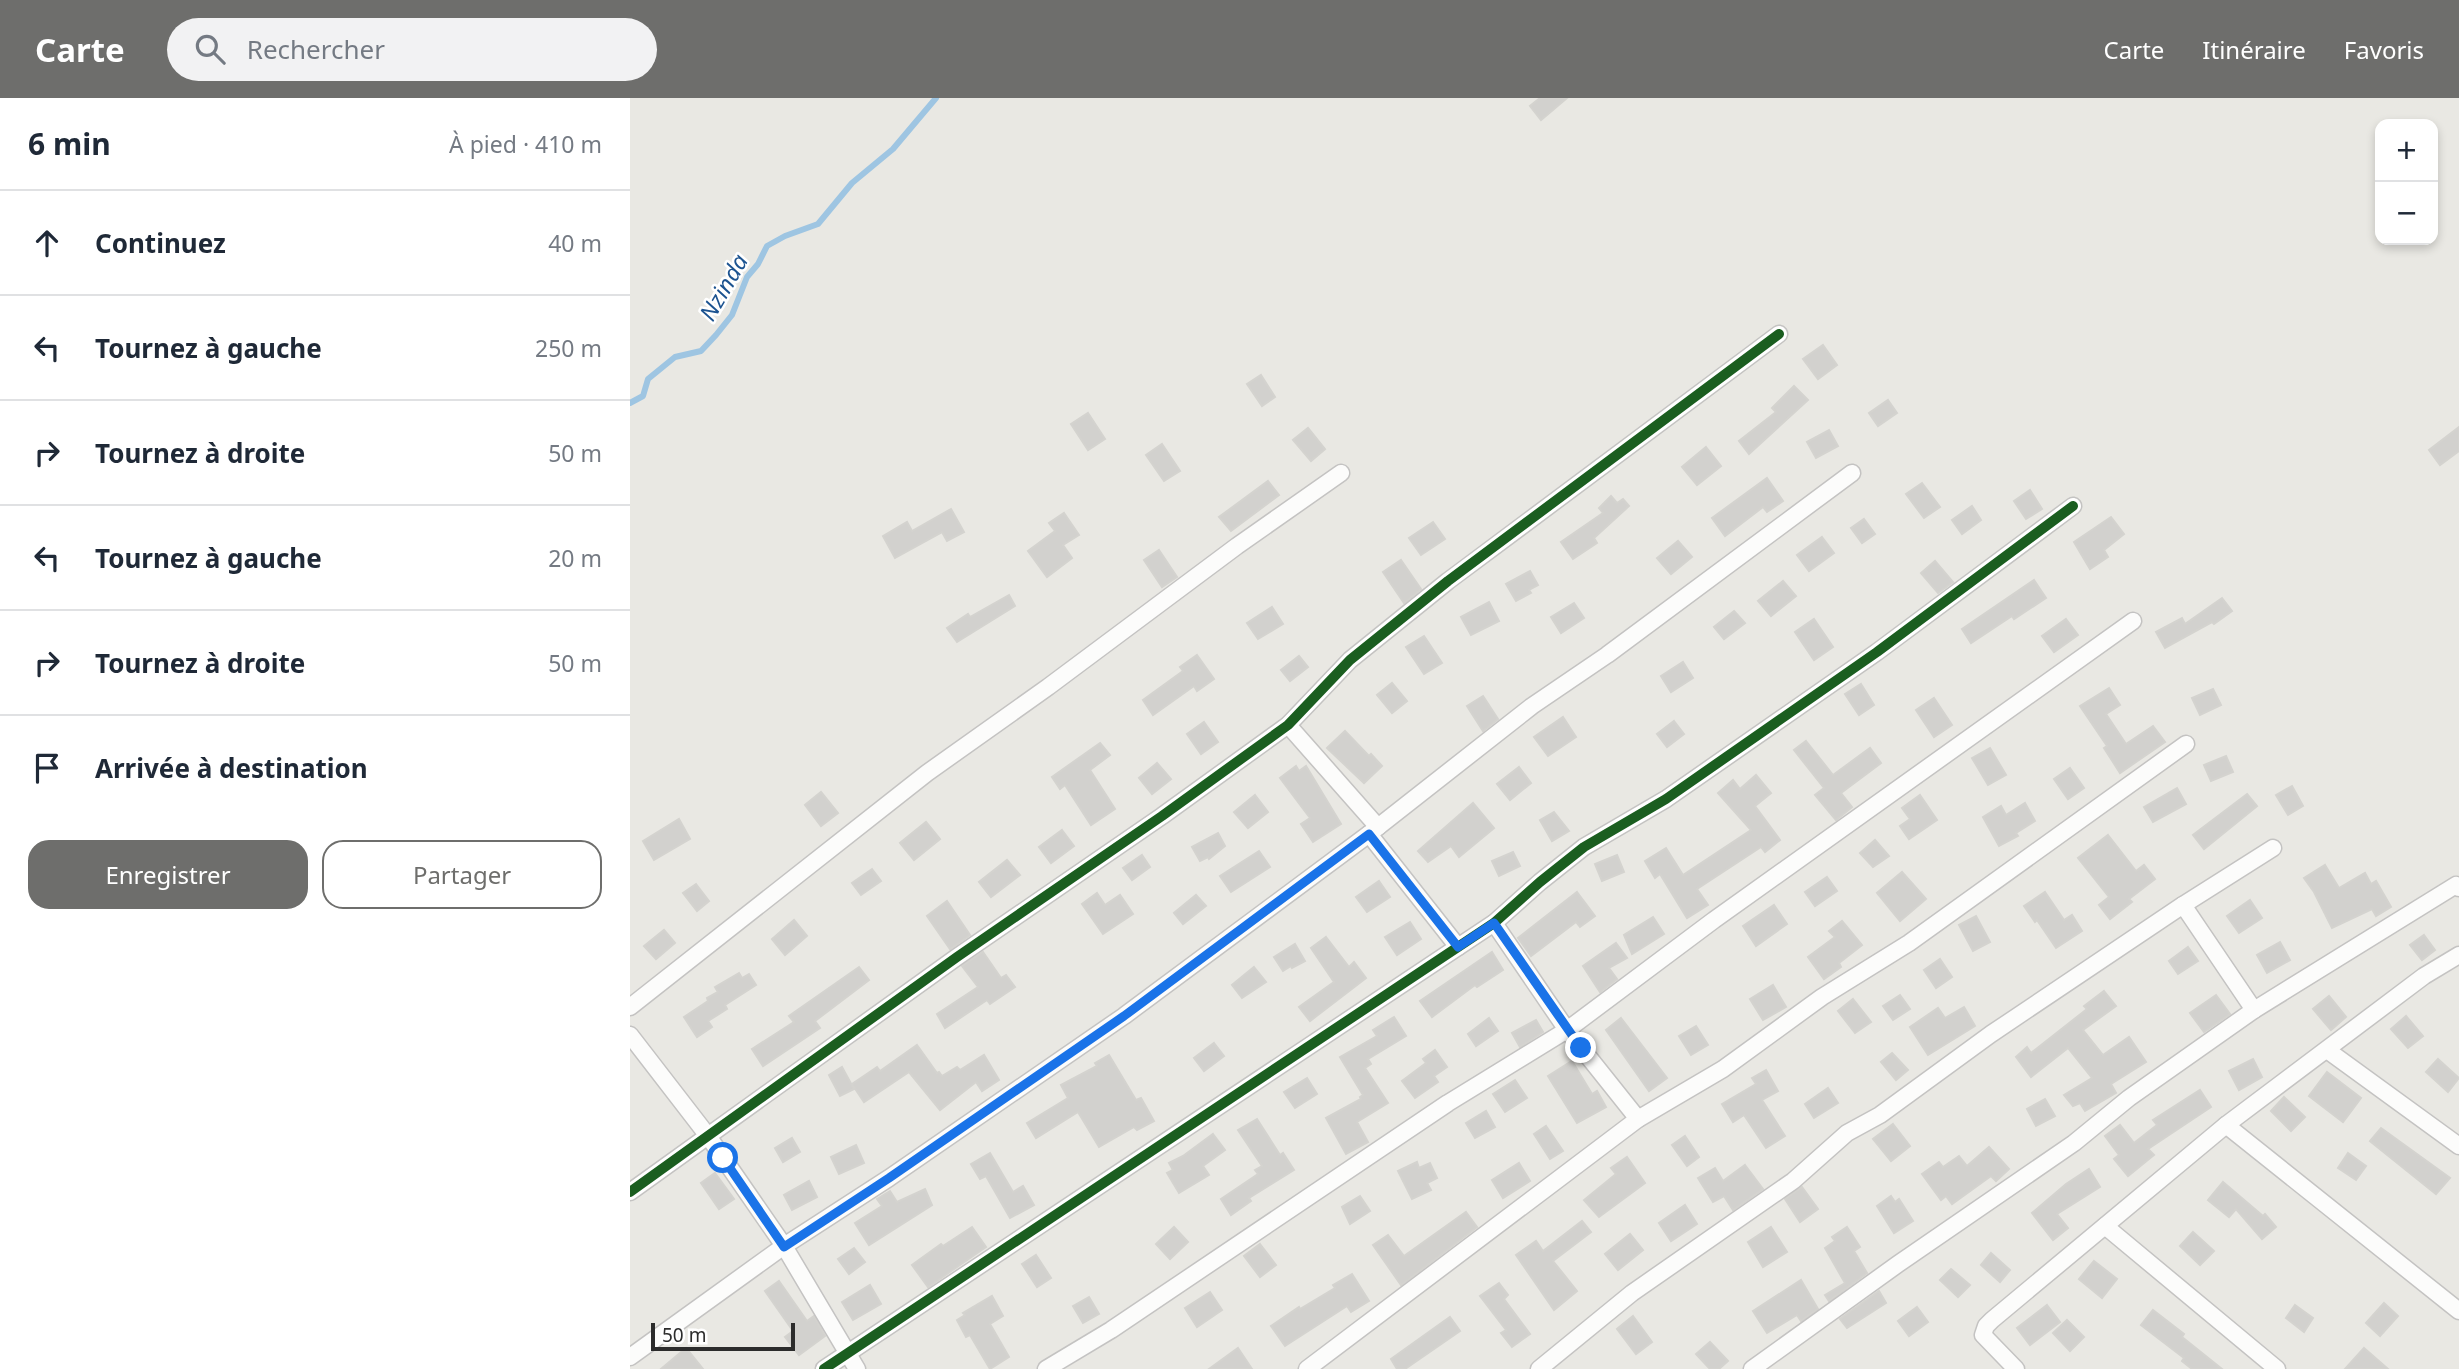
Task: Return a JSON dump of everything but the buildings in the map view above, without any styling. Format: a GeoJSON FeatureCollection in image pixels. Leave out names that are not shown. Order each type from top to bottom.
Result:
{"type":"FeatureCollection","features":[{"type":"Feature","properties":{"kind":"street"},"geometry":{"type":"LineString","coordinates":[[630,1192],[946,965],[1162,816],[1288,725],[1350,660],[1448,581],[1779,334]]}},
{"type":"Feature","properties":{"kind":"street"},"geometry":{"type":"LineString","coordinates":[[630,1007],[927,773],[1341,473]]}},
{"type":"Feature","properties":{"kind":"street"},"geometry":{"type":"LineString","coordinates":[[630,1357],[784,1247],[1124,1016],[1374,831],[1532,706],[1607,655],[1852,473]]}},
{"type":"Feature","properties":{"kind":"street"},"geometry":{"type":"LineString","coordinates":[[824,1369],[1494,923],[1539,882],[1584,847],[1666,799],[1877,652],[2073,506]]}},
{"type":"Feature","properties":{"kind":"street"},"geometry":{"type":"LineString","coordinates":[[1046,1369],[1111,1330],[1448,1103],[1567,1030],[1725,912],[2133,621]]}},
{"type":"Feature","properties":{"kind":"street"},"geometry":{"type":"LineString","coordinates":[[1288,725],[1374,831],[1458,947]]}},
{"type":"Feature","properties":{"kind":"street"},"geometry":{"type":"LineString","coordinates":[[1307,1369],[1638,1119],[1723,1069],[1822,997],[1909,943],[2186,744]]}},
{"type":"Feature","properties":{"kind":"street"},"geometry":{"type":"LineString","coordinates":[[1539,1369],[1632,1293],[1793,1181],[1847,1133],[1880,1115],[1991,1034],[2273,848]]}},
{"type":"Feature","properties":{"kind":"street"},"geometry":{"type":"LineString","coordinates":[[1752,1369],[2074,1143],[2129,1098],[2254,1010],[2456,885],[2459,888]]}},
{"type":"Feature","properties":{"kind":"street"},"geometry":{"type":"LineString","coordinates":[[2183,905],[2254,1010]]}},
{"type":"Feature","properties":{"kind":"street"},"geometry":{"type":"LineString","coordinates":[[1494,923],[1567,1030],[1638,1119]]}},
{"type":"Feature","properties":{"kind":"street"},"geometry":{"type":"LineString","coordinates":[[2016,1369],[1983,1335],[1986,1326],[2163,1175],[2226,1125],[2424,976],[2459,955]]}},
{"type":"Feature","properties":{"kind":"street"},"geometry":{"type":"LineString","coordinates":[[630,1035],[708,1136],[784,1247],[857,1369]]}},
{"type":"Feature","properties":{"kind":"street"},"geometry":{"type":"LineString","coordinates":[[2327,1050],[2459,1146]]}},
{"type":"Feature","properties":{"kind":"street"},"geometry":{"type":"LineString","coordinates":[[2226,1125],[2459,1311]]}},
{"type":"Feature","properties":{"kind":"street"},"geometry":{"type":"LineString","coordinates":[[2105,1226],[2277,1369]]}},
{"type":"Feature","properties":{"kind":"waterway","name":"Nzinda"},"geometry":{"type":"LineString","coordinates":[[630,403],[643,396],[648,379],[675,357],[701,351],[716,335],[732,315],[747,277],[758,264],[767,246],[818,224],[852,183],[893,149],[936,98]]}},
{"type":"Feature","properties":{"kind":"cycle path"},"geometry":{"type":"LineString","coordinates":[[630,1192],[957,957],[1162,816],[1288,725],[1350,660],[1448,581],[1779,334]]}},
{"type":"Feature","properties":{"kind":"cycle path"},"geometry":{"type":"LineString","coordinates":[[824,1369],[1494,923],[1584,847],[1666,799],[1877,652],[2073,506]]}},
{"type":"Feature","properties":{"kind":"route"},"geometry":{"type":"LineString","coordinates":[[723,1158],[784,1247],[1124,1016],[1369,834],[1458,947],[1494,923],[1581,1048]]}}]}
